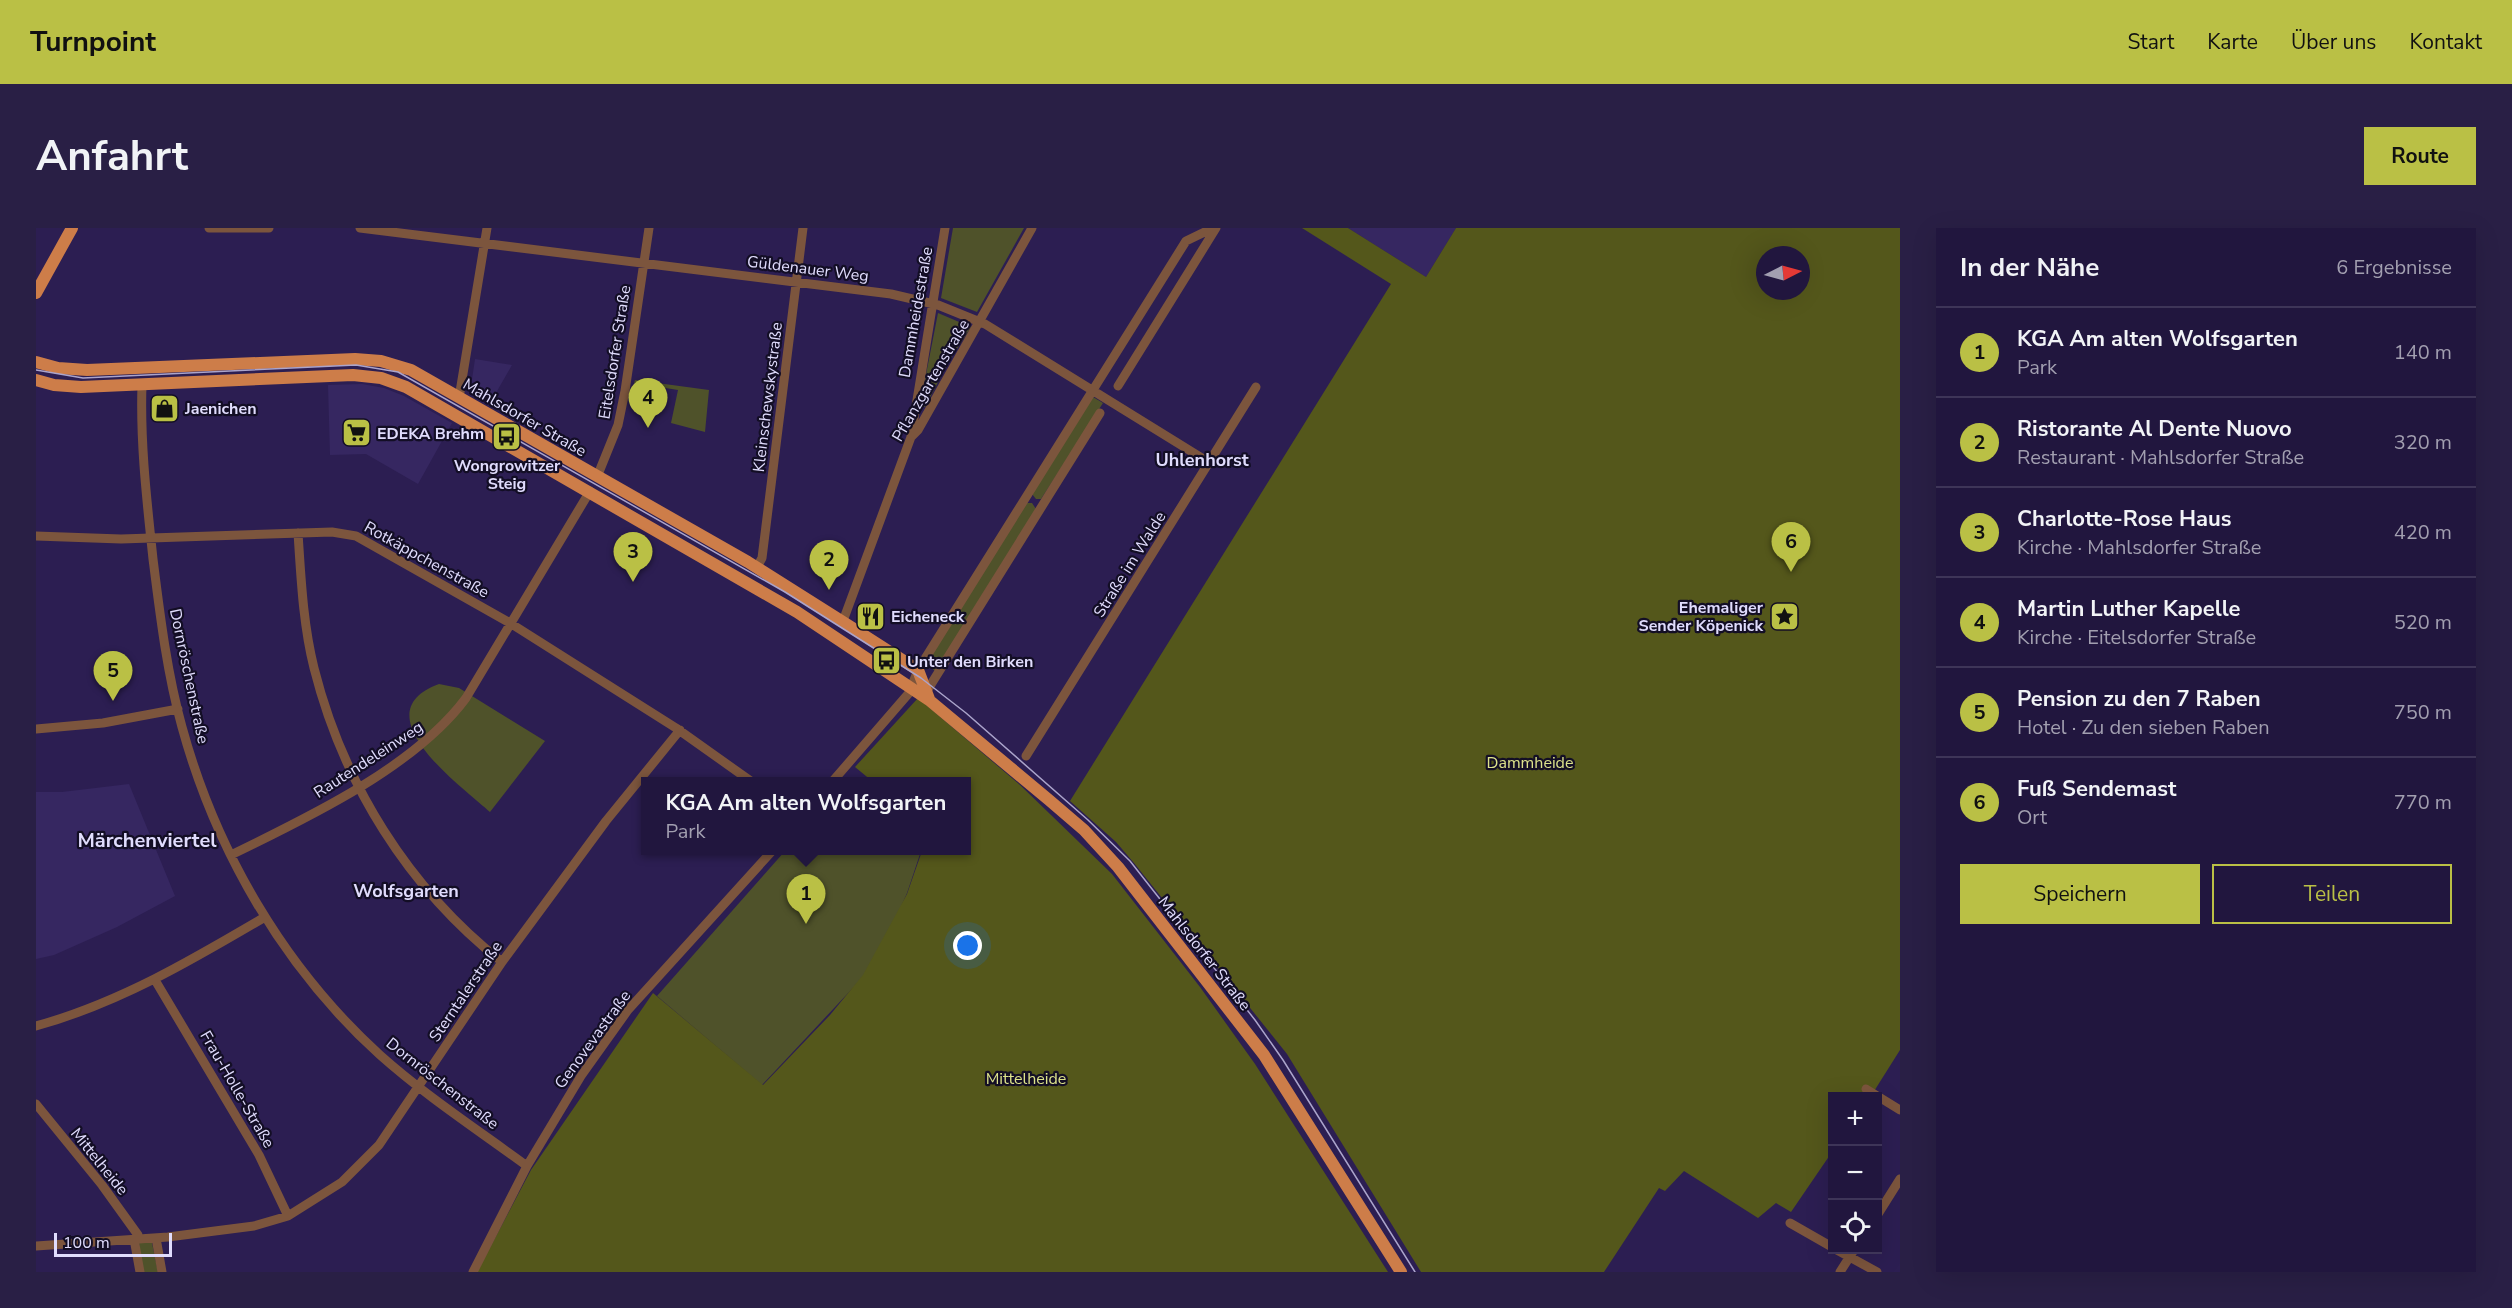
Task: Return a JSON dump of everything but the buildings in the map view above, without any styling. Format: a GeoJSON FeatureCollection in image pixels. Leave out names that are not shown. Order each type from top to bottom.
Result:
{"type":"FeatureCollection","features":[{"type":"Feature","properties":{"kind":"main road"},"geometry":{"type":"LineString","coordinates":[[36,293],[72,228]]}},
{"type":"Feature","properties":{"kind":"main road","name":"Mahlsdorfer Straße"},"geometry":{"type":"LineString","coordinates":[[36,362],[58,368],[87,370],[368,359],[411,370],[757,567],[843,621],[918,670],[927,696]]}},
{"type":"Feature","properties":{"kind":"main road"},"geometry":{"type":"LineString","coordinates":[[142,368],[142,385]]}},
{"type":"Feature","properties":{"kind":"main road","name":"Mahlsdorfer Straße"},"geometry":{"type":"LineString","coordinates":[[36,380],[69,387],[305,376],[368,376],[406,387],[797,612],[927,696],[1084,830],[1118,867],[1269,1063],[1401,1272]]}},
{"type":"Feature","properties":{"kind":"main road"},"geometry":{"type":"LineString","coordinates":[[452,412],[459,398]]}},
{"type":"Feature","properties":{"kind":"main road"},"geometry":{"type":"LineString","coordinates":[[590,491],[597,477]]}},
{"type":"Feature","properties":{"kind":"street"},"geometry":{"type":"LineString","coordinates":[[209,228],[269,228]]}},
{"type":"Feature","properties":{"kind":"street","name":"Güldenauer Weg"},"geometry":{"type":"LineString","coordinates":[[360,228],[891,294],[933,303],[981,322],[1210,463]]}},
{"type":"Feature","properties":{"kind":"street"},"geometry":{"type":"LineString","coordinates":[[459,398],[487,228]]}},
{"type":"Feature","properties":{"kind":"street","name":"Eitelsdorfer Straße"},"geometry":{"type":"LineString","coordinates":[[597,477],[608,454],[626,391],[649,228]]}},
{"type":"Feature","properties":{"kind":"street","name":"Kleinschewskystraße"},"geometry":{"type":"LineString","coordinates":[[757,567],[762,558],[803,228]]}},
{"type":"Feature","properties":{"kind":"street","name":"Dammheidestraße"},"geometry":{"type":"LineString","coordinates":[[911,437],[945,228]]}},
{"type":"Feature","properties":{"kind":"street","name":"Pflanzgartenstraße"},"geometry":{"type":"LineString","coordinates":[[843,621],[911,437],[918,430],[981,322],[1032,228]]}},
{"type":"Feature","properties":{"kind":"street"},"geometry":{"type":"LineString","coordinates":[[1118,386],[1214,228]]}},
{"type":"Feature","properties":{"kind":"street"},"geometry":{"type":"LineString","coordinates":[[836,777],[909,693],[918,670],[1186,241],[1214,228]]}},
{"type":"Feature","properties":{"kind":"street","name":"Dornröschenstraße"},"geometry":{"type":"LineString","coordinates":[[142,385],[147,501],[151,538],[163,627],[178,709],[200,782],[231,855],[265,917],[308,977],[345,1018],[380,1054],[418,1086],[527,1166]]}},
{"type":"Feature","properties":{"kind":"street","name":"Straße im Walde"},"geometry":{"type":"LineString","coordinates":[[1026,756],[1256,387]]}},
{"type":"Feature","properties":{"kind":"street"},"geometry":{"type":"LineString","coordinates":[[927,696],[1100,413]]}},
{"type":"Feature","properties":{"kind":"street","name":"Rautendeleinweg"},"geometry":{"type":"LineString","coordinates":[[231,855],[288,828],[358,787],[416,749],[447,722],[466,698],[590,491]]}},
{"type":"Feature","properties":{"kind":"street"},"geometry":{"type":"LineString","coordinates":[[298,533],[302,599],[314,667],[331,724],[358,787],[386,836],[422,884],[458,924],[502,962]]}},
{"type":"Feature","properties":{"kind":"street","name":"Rotkäppchenstraße"},"geometry":{"type":"LineString","coordinates":[[36,536],[88,539],[298,533],[346,533],[356,536],[510,623],[680,730],[745,777]]}},
{"type":"Feature","properties":{"kind":"street"},"geometry":{"type":"LineString","coordinates":[[36,729],[103,723],[178,709]]}},
{"type":"Feature","properties":{"kind":"street","name":"Sterntalerstraße"},"geometry":{"type":"LineString","coordinates":[[642,777],[680,730]]}},
{"type":"Feature","properties":{"kind":"street","name":"Sterntalerstraße"},"geometry":{"type":"LineString","coordinates":[[36,1246],[230,1231],[288,1216],[333,1189],[353,1173],[379,1145],[502,962],[606,821],[641,778]]}},
{"type":"Feature","properties":{"kind":"street","name":"Genovevastraße"},"geometry":{"type":"LineString","coordinates":[[473,1272],[527,1166],[581,1076],[628,1010],[769,855]]}},
{"type":"Feature","properties":{"kind":"street"},"geometry":{"type":"LineString","coordinates":[[36,1026],[113,999],[156,980],[265,917]]}},
{"type":"Feature","properties":{"kind":"street","name":"Frau-Holle-Straße"},"geometry":{"type":"LineString","coordinates":[[156,980],[259,1155],[288,1216]]}},
{"type":"Feature","properties":{"kind":"street"},"geometry":{"type":"LineString","coordinates":[[1866,1089],[1900,1110]]}},
{"type":"Feature","properties":{"kind":"street","name":"Mittelheide"},"geometry":{"type":"LineString","coordinates":[[36,1104],[102,1185],[138,1235],[136,1239],[140,1272]]}},
{"type":"Feature","properties":{"kind":"street"},"geometry":{"type":"LineString","coordinates":[[1882,1208],[1900,1179]]}},
{"type":"Feature","properties":{"kind":"street"},"geometry":{"type":"LineString","coordinates":[[1790,1223],[1828,1244]]}},
{"type":"Feature","properties":{"kind":"street"},"geometry":{"type":"LineString","coordinates":[[156,1238],[162,1272]]}},
{"type":"Feature","properties":{"kind":"street"},"geometry":{"type":"LineString","coordinates":[[1840,1272],[1851,1254]]}},
{"type":"Feature","properties":{"kind":"street"},"geometry":{"type":"LineString","coordinates":[[1853,1254],[1877,1272]]}},
{"type":"Feature","properties":{"kind":"shaded area"},"geometry":{"type":"Polygon","coordinates":[[[1348,228],[1456,228],[1426,277],[1348,228]]]}},
{"type":"Feature","properties":{"kind":"shaded area"},"geometry":{"type":"Polygon","coordinates":[[[475,359],[512,365],[489,405],[470,393],[475,359]]]}},
{"type":"Feature","properties":{"kind":"shaded area"},"geometry":{"type":"Polygon","coordinates":[[[362,384],[384,388],[404,396],[452,423],[418,484],[366,454],[330,455],[328,385],[362,384]]]}},
{"type":"Feature","properties":{"kind":"shaded area"},"geometry":{"type":"Polygon","coordinates":[[[129,784],[175,896],[117,927],[54,955],[36,959],[36,792],[62,792],[129,784]]]}},
{"type":"Feature","properties":{"kind":"green space"},"geometry":{"type":"Polygon","coordinates":[[[953,228],[1024,228],[977,312],[941,298],[953,228]]]}},
{"type":"Feature","properties":{"kind":"green space","name":"Dammheide"},"geometry":{"type":"Polygon","coordinates":[[[1302,228],[1348,228],[1426,277],[1456,228],[1900,228],[1900,1050],[1874,1092],[1828,1092],[1828,1158],[1791,1212],[1776,1203],[1758,1218],[1684,1171],[1665,1191],[1659,1188],[1604,1272],[1421,1272],[1287,1054],[1116,842],[1070,801],[1391,284],[1302,228]]]}},
{"type":"Feature","properties":{"kind":"green space"},"geometry":{"type":"Polygon","coordinates":[[[938,313],[971,327],[949,361],[925,407],[920,405],[938,313]]]}},
{"type":"Feature","properties":{"kind":"green space"},"geometry":{"type":"Polygon","coordinates":[[[635,380],[709,390],[705,432],[671,423],[678,390],[634,383],[635,380]]]}},
{"type":"Feature","properties":{"kind":"green space"},"geometry":{"type":"Polygon","coordinates":[[[1093,397],[1103,403],[1041,499],[1036,499],[1032,494],[1093,397]]]}},
{"type":"Feature","properties":{"kind":"green space"},"geometry":{"type":"Polygon","coordinates":[[[1026,503],[1032,503],[1036,509],[935,671],[925,664],[1026,503]]]}},
{"type":"Feature","properties":{"kind":"green space"},"geometry":{"type":"Polygon","coordinates":[[[439,684],[459,688],[545,741],[490,812],[440,768],[424,749],[413,730],[410,713],[417,697],[439,684]]]}},
{"type":"Feature","properties":{"kind":"green space","name":"Mittelheide"},"geometry":{"type":"Polygon","coordinates":[[[918,698],[1020,785],[1112,874],[1200,987],[1255,1064],[1388,1272],[477,1272],[531,1170],[653,993],[763,1085],[830,1015],[863,975],[907,894],[921,855],[971,855],[971,777],[867,777],[855,767],[918,698]]]}},
{"type":"Feature","properties":{"kind":"green space"},"geometry":{"type":"Polygon","coordinates":[[[781,855],[920,855],[907,893],[891,929],[865,975],[762,1085],[657,996],[781,855]]]}},
{"type":"Feature","properties":{"kind":"green space"},"geometry":{"type":"Polygon","coordinates":[[[139,1243],[152,1243],[158,1272],[142,1272],[139,1243]]]}},
{"type":"Feature","properties":{"kind":"tram line"},"geometry":{"type":"LineString","coordinates":[[36,370],[83,378],[356,365],[398,372],[785,592],[921,678],[966,713],[1088,820],[1130,861],[1255,1020],[1283,1060],[1415,1272]]}},
{"type":"Feature","properties":{"kind":"place","name":"Jaenichen"},"geometry":{"type":"Point","coordinates":[164,408]}},
{"type":"Feature","properties":{"kind":"place","name":"Martin Luther Kapelle"},"geometry":{"type":"Point","coordinates":[648,428]}},
{"type":"Feature","properties":{"kind":"place","name":"EDEKA Brehm"},"geometry":{"type":"Point","coordinates":[356,433]}},
{"type":"Feature","properties":{"kind":"place","name":"Wongrowitzer Steig"},"geometry":{"type":"Point","coordinates":[507,437]}},
{"type":"Feature","properties":{"kind":"place","name":"Fuß Sendemast"},"geometry":{"type":"Point","coordinates":[1791,572]}},
{"type":"Feature","properties":{"kind":"place","name":"Charlotte-Rose Haus"},"geometry":{"type":"Point","coordinates":[633,582]}},
{"type":"Feature","properties":{"kind":"place","name":"Ristorante Al Dente Nuovo"},"geometry":{"type":"Point","coordinates":[829,590]}},
{"type":"Feature","properties":{"kind":"place","name":"Eicheneck"},"geometry":{"type":"Point","coordinates":[870,616]}},
{"type":"Feature","properties":{"kind":"place","name":"Ehemaliger Sender Köpenick"},"geometry":{"type":"Point","coordinates":[1784,616]}},
{"type":"Feature","properties":{"kind":"place","name":"Unter den Birken"},"geometry":{"type":"Point","coordinates":[886,661]}},
{"type":"Feature","properties":{"kind":"place","name":"Pension zu den 7 Raben"},"geometry":{"type":"Point","coordinates":[113,701]}},
{"type":"Feature","properties":{"kind":"place","name":"KGA Am alten Wolfsgarten"},"geometry":{"type":"Point","coordinates":[806,924]}},
{"type":"Feature","properties":{"kind":"district","name":"Uhlenhorst"},"geometry":{"type":"Point","coordinates":[1202,460]}},
{"type":"Feature","properties":{"kind":"district","name":"Märchenviertel"},"geometry":{"type":"Point","coordinates":[147,840]}},
{"type":"Feature","properties":{"kind":"district","name":"Wolfsgarten"},"geometry":{"type":"Point","coordinates":[406,891]}}]}
